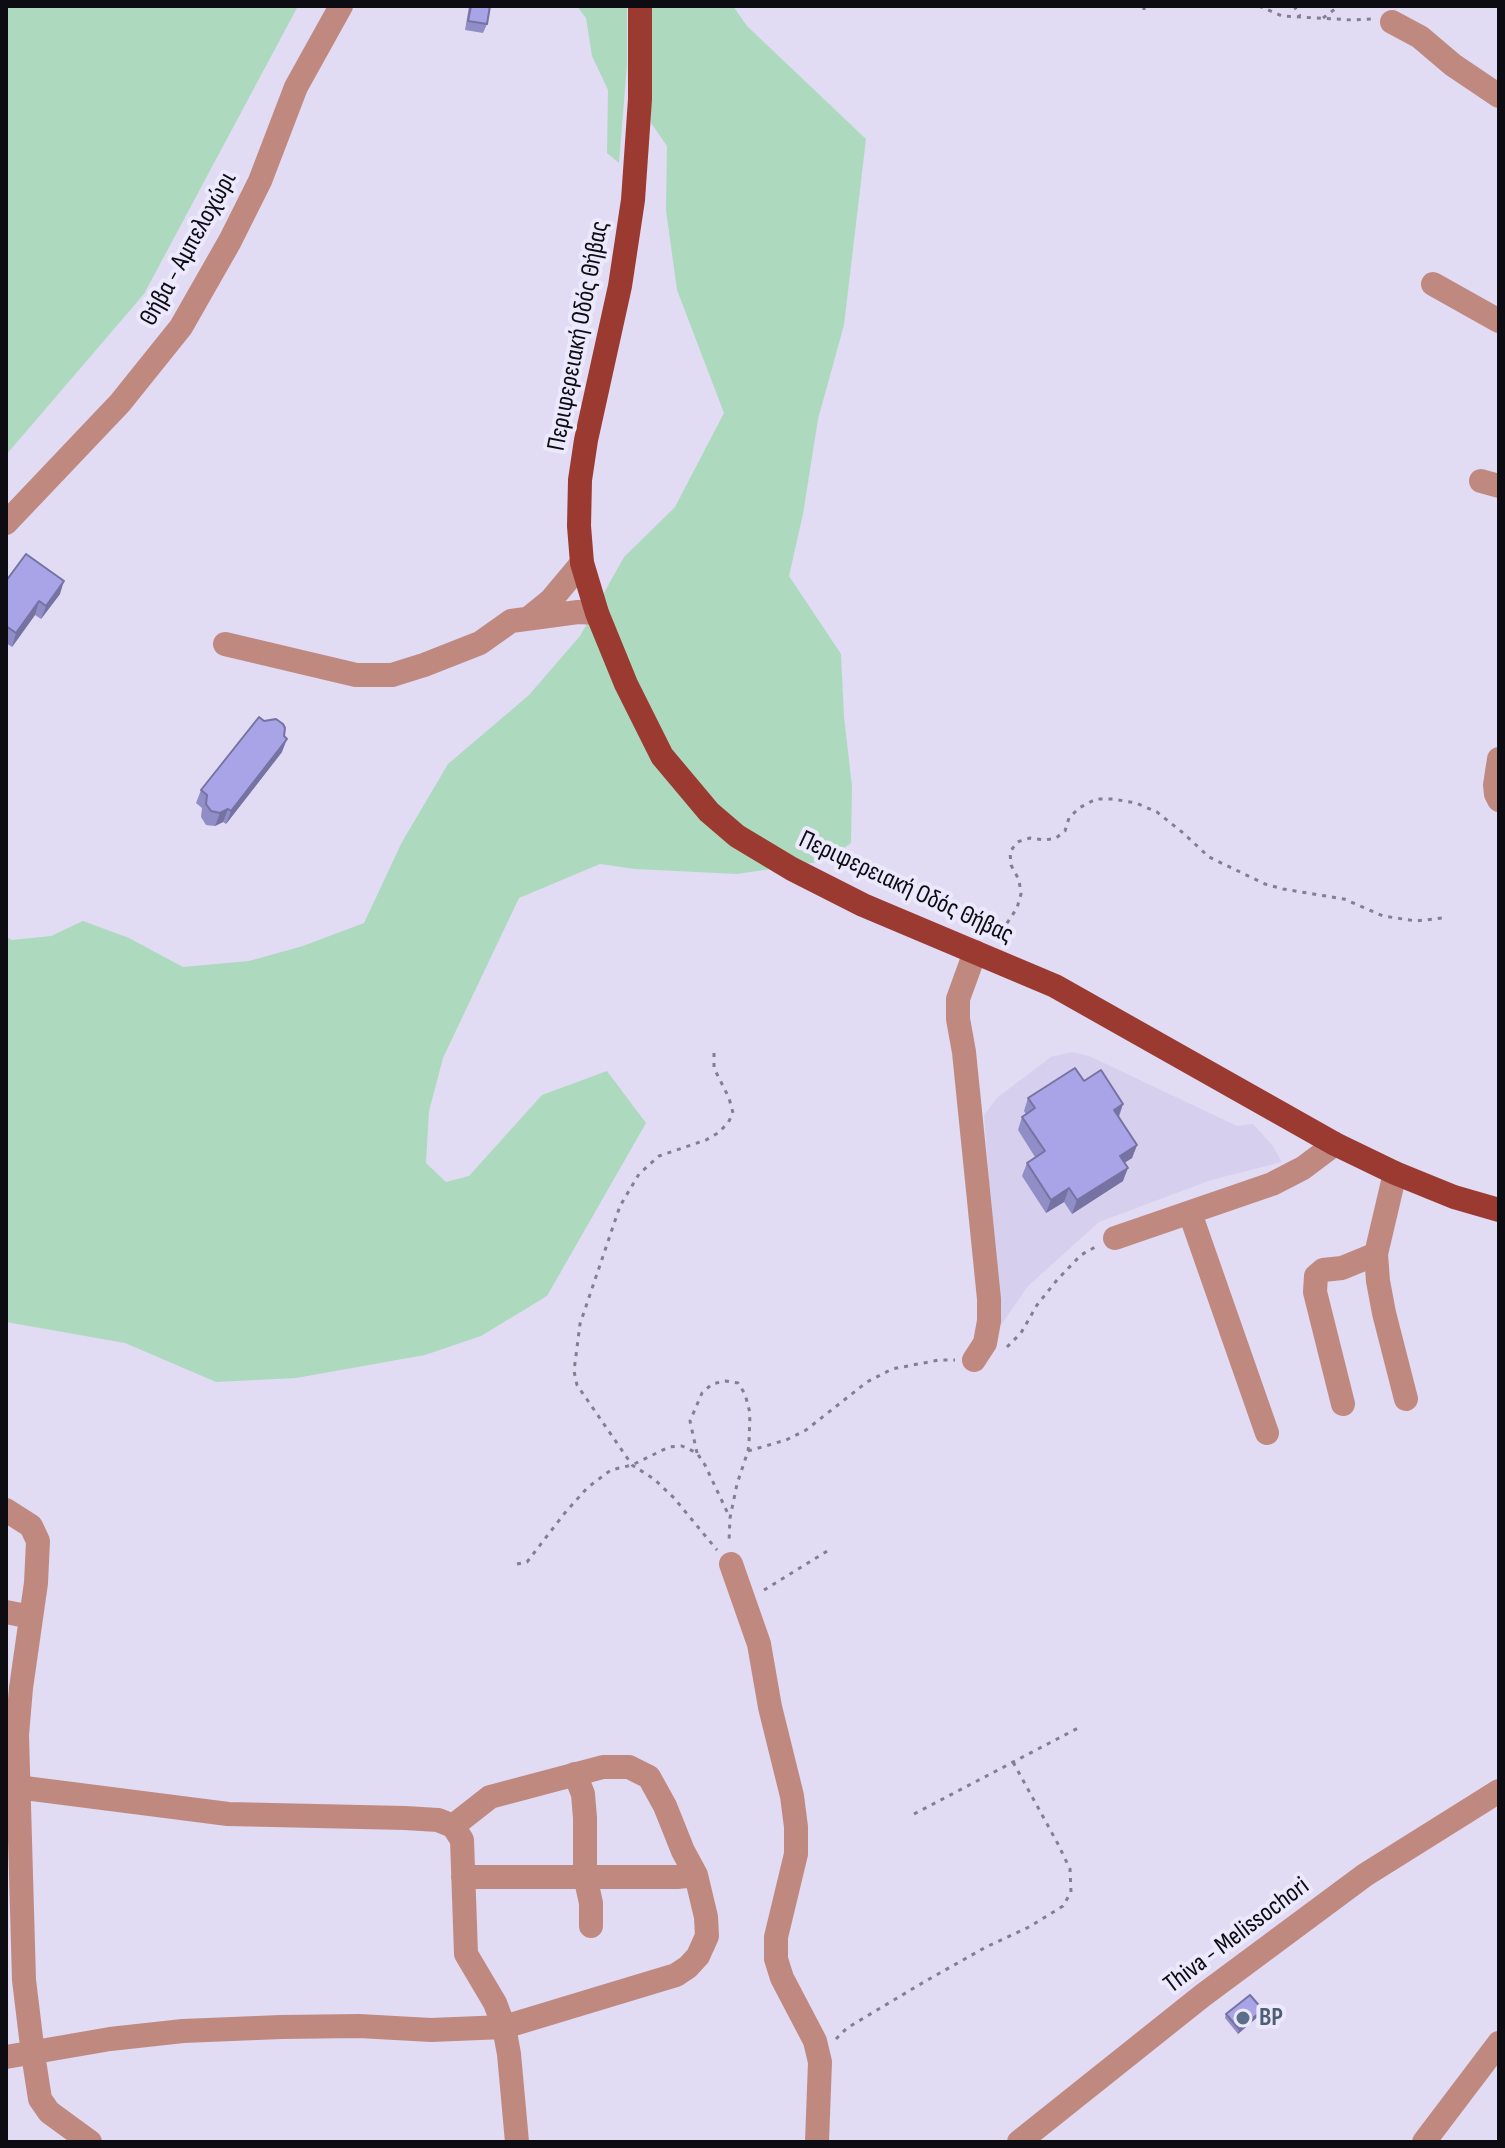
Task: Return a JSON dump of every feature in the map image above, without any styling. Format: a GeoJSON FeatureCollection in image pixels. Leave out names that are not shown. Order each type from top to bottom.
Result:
{"type":"FeatureCollection","features":[{"type":"Feature","properties":{"kind":"main road","name":"Περιφερειακή Οδός Θήβας"},"geometry":{"type":"LineString","coordinates":[[640,6],[640,99],[628,245],[586,440],[580,480],[579,526],[582,563],[597,613],[626,684],[662,756],[709,812],[737,836],[792,869],[863,905],[1055,986],[1335,1144],[1395,1173],[1454,1197],[1499,1210]]}},
{"type":"Feature","properties":{"kind":"street","name":"Θήβα - Αμπελοχώρι"},"geometry":{"type":"LineString","coordinates":[[6,523],[120,403],[181,327],[260,181],[296,87],[341,6]]}},
{"type":"Feature","properties":{"kind":"street"},"geometry":{"type":"LineString","coordinates":[[1392,22],[1420,37],[1453,65],[1499,96]]}},
{"type":"Feature","properties":{"kind":"street"},"geometry":{"type":"LineString","coordinates":[[1433,284],[1499,321]]}},
{"type":"Feature","properties":{"kind":"street"},"geometry":{"type":"LineString","coordinates":[[530,617],[551,600],[582,563]]}},
{"type":"Feature","properties":{"kind":"street"},"geometry":{"type":"LineString","coordinates":[[225,644],[356,675],[392,675],[480,643],[511,621],[578,612],[597,613]]}},
{"type":"Feature","properties":{"kind":"street"},"geometry":{"type":"LineString","coordinates":[[1499,759],[1495,785],[1499,800]]}},
{"type":"Feature","properties":{"kind":"street"},"geometry":{"type":"LineString","coordinates":[[974,1360],[985,1343],[989,1299],[958,999],[982,955]]}},
{"type":"Feature","properties":{"kind":"street"},"geometry":{"type":"LineString","coordinates":[[1115,1238],[1272,1184],[1303,1168],[1335,1144]]}},
{"type":"Feature","properties":{"kind":"street"},"geometry":{"type":"LineString","coordinates":[[1395,1173],[1376,1254],[1384,1313],[1406,1399]]}},
{"type":"Feature","properties":{"kind":"street"},"geometry":{"type":"LineString","coordinates":[[1190,1213],[1267,1433]]}},
{"type":"Feature","properties":{"kind":"street"},"geometry":{"type":"LineString","coordinates":[[1343,1404],[1315,1292],[1316,1276],[1323,1270],[1342,1268],[1376,1254]]}},
{"type":"Feature","properties":{"kind":"street"},"geometry":{"type":"LineString","coordinates":[[6,1510],[31,1526],[38,1541],[31,1617],[13,1688],[17,1735],[13,1850],[15,1981],[33,2054],[40,2099],[49,2112],[90,2142]]}},
{"type":"Feature","properties":{"kind":"street"},"geometry":{"type":"LineString","coordinates":[[731,1564],[759,1644],[770,1707],[792,1796],[796,1854],[776,1937],[776,1959],[782,1978],[815,2041],[820,2062],[817,2142]]}},
{"type":"Feature","properties":{"kind":"street"},"geometry":{"type":"LineString","coordinates":[[6,1612],[31,1617]]}},
{"type":"Feature","properties":{"kind":"street"},"geometry":{"type":"LineString","coordinates":[[6,2057],[110,2039],[183,2031],[359,2026],[431,2030],[504,2027],[676,1975],[698,1956],[707,1936],[696,1875],[649,1777],[629,1767],[603,1767],[575,1774],[490,1797],[453,1826]]}},
{"type":"Feature","properties":{"kind":"street"},"geometry":{"type":"LineString","coordinates":[[575,1774],[583,1794],[585,1876],[591,1903],[591,1926]]}},
{"type":"Feature","properties":{"kind":"street"},"geometry":{"type":"LineString","coordinates":[[17,1787],[228,1814],[405,1818],[438,1820],[453,1826],[462,1840],[466,1954],[495,2003],[504,2027],[517,2142]]}},
{"type":"Feature","properties":{"kind":"street","name":"Thiva - Melissochori"},"geometry":{"type":"LineString","coordinates":[[1019,2142],[1202,1996],[1355,1882],[1499,1791]]}},
{"type":"Feature","properties":{"kind":"street"},"geometry":{"type":"LineString","coordinates":[[463,1877],[650,1878],[696,1875]]}},
{"type":"Feature","properties":{"kind":"street"},"geometry":{"type":"LineString","coordinates":[[1424,2142],[1499,2043]]}},
{"type":"Feature","properties":{"kind":"path"},"geometry":{"type":"LineString","coordinates":[[1259,6],[1282,16],[1392,22]]}},
{"type":"Feature","properties":{"kind":"path"},"geometry":{"type":"LineString","coordinates":[[1294,6],[1301,17]]}},
{"type":"Feature","properties":{"kind":"path"},"geometry":{"type":"LineString","coordinates":[[1323,18],[1339,6]]}},
{"type":"Feature","properties":{"kind":"path"},"geometry":{"type":"LineString","coordinates":[[982,955],[995,942],[1017,908],[1021,894],[1010,852],[1017,842],[1030,838],[1056,838],[1065,831],[1069,818],[1079,808],[1096,799],[1136,803],[1157,812],[1209,857],[1265,884],[1344,899],[1383,916],[1416,921],[1442,918]]}},
{"type":"Feature","properties":{"kind":"path"},"geometry":{"type":"LineString","coordinates":[[714,1053],[714,1068],[733,1113],[718,1133],[659,1156],[639,1174],[620,1206],[580,1324],[574,1371],[577,1385],[632,1465],[654,1479],[674,1498],[731,1564]]}},
{"type":"Feature","properties":{"kind":"path"},"geometry":{"type":"LineString","coordinates":[[748,1451],[786,1440],[806,1430],[867,1382],[892,1369],[939,1360],[974,1360],[995,1356],[1021,1333],[1037,1305],[1081,1255],[1115,1238]]}},
{"type":"Feature","properties":{"kind":"path"},"geometry":{"type":"LineString","coordinates":[[730,1518],[697,1453],[690,1421],[702,1393],[712,1384],[725,1381],[738,1383],[745,1394],[750,1413],[748,1451],[730,1518],[731,1564]]}},
{"type":"Feature","properties":{"kind":"path"},"geometry":{"type":"LineString","coordinates":[[517,1564],[527,1562],[587,1488],[611,1470],[632,1465],[669,1447],[682,1446],[697,1453]]}},
{"type":"Feature","properties":{"kind":"path"},"geometry":{"type":"LineString","coordinates":[[745,1603],[829,1550]]}},
{"type":"Feature","properties":{"kind":"path"},"geometry":{"type":"LineString","coordinates":[[914,1814],[1080,1727]]}},
{"type":"Feature","properties":{"kind":"path"},"geometry":{"type":"LineString","coordinates":[[820,2062],[831,2044],[847,2028],[1063,1906],[1071,1892],[1070,1869],[1013,1762]]}},
{"type":"Feature","properties":{"kind":"shaded area"},"geometry":{"type":"Polygon","coordinates":[[[1072,1052],[1089,1056],[1237,1126],[1253,1124],[1282,1162],[1211,1180],[1099,1222],[1028,1286],[996,1332],[998,1294],[984,1115],[998,1097],[1051,1057],[1072,1052]]]}},
{"type":"Feature","properties":{"kind":"green space"},"geometry":{"type":"Polygon","coordinates":[[[6,6],[298,6],[144,294],[6,455],[6,6]]]}},
{"type":"Feature","properties":{"kind":"green space"},"geometry":{"type":"Polygon","coordinates":[[[577,6],[627,6],[627,64],[619,163],[607,153],[608,90],[592,56],[586,18],[577,6]]]}},
{"type":"Feature","properties":{"kind":"green space"},"geometry":{"type":"Polygon","coordinates":[[[651,6],[733,6],[747,26],[866,139],[844,325],[818,419],[803,514],[789,576],[841,654],[852,786],[851,843],[825,861],[737,874],[635,869],[600,864],[519,898],[443,1058],[429,1111],[426,1163],[446,1182],[469,1176],[542,1095],[607,1071],[646,1123],[547,1296],[481,1336],[425,1355],[296,1378],[216,1382],[125,1343],[6,1322],[6,937],[12,940],[51,936],[83,921],[129,938],[183,967],[249,961],[303,946],[364,923],[402,842],[448,764],[529,695],[580,636],[624,557],[675,507],[724,413],[677,290],[666,210],[667,146],[651,123],[651,6]]]}},
{"type":"Feature","properties":{"kind":"building"},"geometry":{"type":"Polygon","coordinates":[[[471,6],[490,6],[487,24],[468,21],[471,6]]]}},
{"type":"Feature","properties":{"kind":"building"},"geometry":{"type":"Polygon","coordinates":[[[26,554],[64,581],[46,606],[39,601],[16,633],[6,626],[6,581],[26,554]]]}},
{"type":"Feature","properties":{"kind":"building"},"geometry":{"type":"Polygon","coordinates":[[[259,717],[264,721],[276,719],[283,724],[287,739],[231,811],[211,811],[206,804],[207,795],[201,790],[259,717]]]}},
{"type":"Feature","properties":{"kind":"building"},"geometry":{"type":"Polygon","coordinates":[[[1075,1068],[1084,1081],[1101,1070],[1123,1104],[1114,1110],[1137,1145],[1120,1156],[1128,1168],[1077,1200],[1069,1188],[1051,1200],[1027,1163],[1045,1151],[1022,1117],[1035,1108],[1028,1098],[1075,1068]]]}},
{"type":"Feature","properties":{"kind":"building"},"geometry":{"type":"Polygon","coordinates":[[[1250,1995],[1263,2010],[1239,2029],[1226,2014],[1250,1995]]]}},
{"type":"Feature","properties":{"kind":"place","name":"BP"},"geometry":{"type":"Point","coordinates":[1243,2018]}}]}
